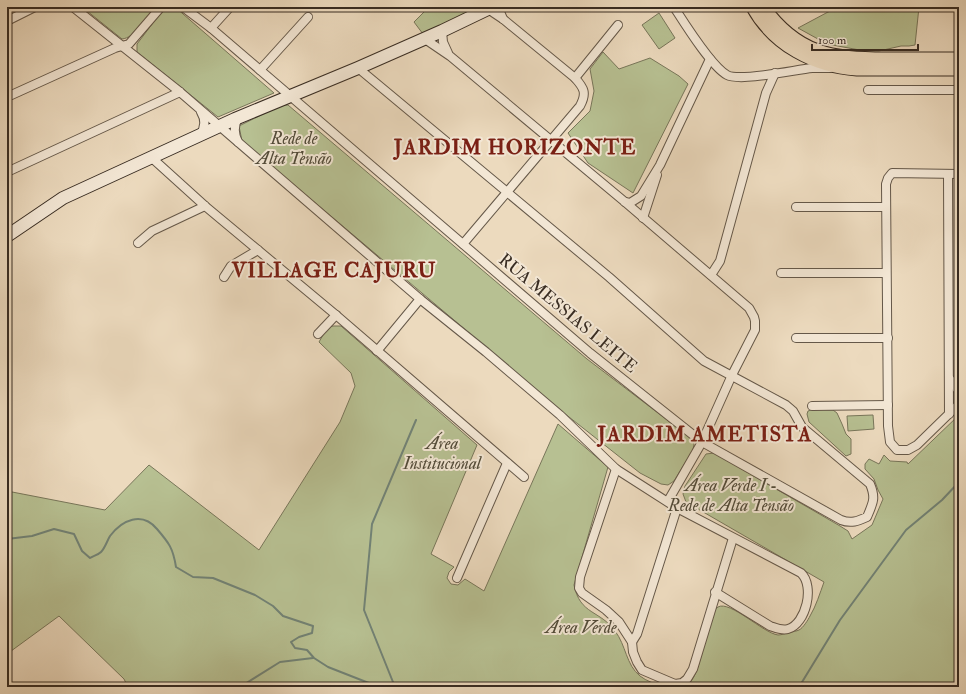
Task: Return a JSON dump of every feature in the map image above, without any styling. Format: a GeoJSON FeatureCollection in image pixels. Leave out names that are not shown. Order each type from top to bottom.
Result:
{"type":"FeatureCollection","features":[{"type":"Feature","properties":{"kind":"main road"},"geometry":{"type":"LineString","coordinates":[[752,7],[767,27],[784,43],[800,54],[814,60],[841,68],[959,69]]}},
{"type":"Feature","properties":{"kind":"main road"},"geometry":{"type":"LineString","coordinates":[[763,7],[774,21],[792,37],[818,52],[836,56],[866,59],[959,59]]}},
{"type":"Feature","properties":{"kind":"street"},"geometry":{"type":"LineString","coordinates":[[7,21],[35,7]]}},
{"type":"Feature","properties":{"kind":"street"},"geometry":{"type":"LineString","coordinates":[[73,7],[180,92],[420,299],[486,352],[560,415],[616,468],[677,508],[801,573],[807,582],[808,599],[804,613],[795,625],[788,629],[780,629],[770,626],[716,592]]}},
{"type":"Feature","properties":{"kind":"street"},"geometry":{"type":"LineString","coordinates":[[7,97],[115,48],[129,44],[161,7]]}},
{"type":"Feature","properties":{"kind":"street","name":"RUA MESSIAS LEITE"},"geometry":{"type":"LineString","coordinates":[[183,7],[211,28],[590,353],[702,442],[829,514],[848,522],[856,522],[867,517],[874,501],[874,493],[870,484],[802,426],[794,411],[732,375]]}},
{"type":"Feature","properties":{"kind":"street"},"geometry":{"type":"LineString","coordinates":[[211,28],[230,7]]}},
{"type":"Feature","properties":{"kind":"street"},"geometry":{"type":"LineString","coordinates":[[674,7],[710,59],[719,69],[731,77],[754,76],[812,68],[841,68]]}},
{"type":"Feature","properties":{"kind":"street"},"geometry":{"type":"LineString","coordinates":[[7,236],[64,198],[238,118],[358,68],[493,8],[503,19],[575,78],[582,86],[584,91],[583,100],[580,106],[463,244]]}},
{"type":"Feature","properties":{"kind":"street"},"geometry":{"type":"LineString","coordinates":[[260,70],[308,17]]}},
{"type":"Feature","properties":{"kind":"street"},"geometry":{"type":"LineString","coordinates":[[575,78],[618,25]]}},
{"type":"Feature","properties":{"kind":"street"},"geometry":{"type":"LineString","coordinates":[[442,31],[444,45],[450,56]]}},
{"type":"Feature","properties":{"kind":"street"},"geometry":{"type":"LineString","coordinates":[[425,39],[450,56],[749,308],[755,322],[754,330],[702,442],[668,501]]}},
{"type":"Feature","properties":{"kind":"street"},"geometry":{"type":"LineString","coordinates":[[625,202],[630,203],[640,196],[660,165],[710,59]]}},
{"type":"Feature","properties":{"kind":"street"},"geometry":{"type":"LineString","coordinates":[[358,68],[506,193],[609,277],[704,361],[732,375]]}},
{"type":"Feature","properties":{"kind":"street"},"geometry":{"type":"LineString","coordinates":[[711,275],[720,261],[766,93],[775,73]]}},
{"type":"Feature","properties":{"kind":"street"},"geometry":{"type":"LineString","coordinates":[[754,76],[762,78],[765,82],[766,93]]}},
{"type":"Feature","properties":{"kind":"street"},"geometry":{"type":"LineString","coordinates":[[868,90],[959,90]]}},
{"type":"Feature","properties":{"kind":"street"},"geometry":{"type":"LineString","coordinates":[[7,172],[180,92]]}},
{"type":"Feature","properties":{"kind":"street"},"geometry":{"type":"LineString","coordinates":[[198,108],[204,120],[203,130],[200,135]]}},
{"type":"Feature","properties":{"kind":"street"},"geometry":{"type":"LineString","coordinates":[[238,118],[235,127],[238,142]]}},
{"type":"Feature","properties":{"kind":"street"},"geometry":{"type":"LineString","coordinates":[[152,158],[205,206],[336,315],[524,477]]}},
{"type":"Feature","properties":{"kind":"street"},"geometry":{"type":"LineString","coordinates":[[643,218],[660,165]]}},
{"type":"Feature","properties":{"kind":"street"},"geometry":{"type":"LineString","coordinates":[[959,174],[892,174],[888,178],[886,184],[888,426],[890,442],[898,450],[908,450],[917,445],[959,404]]}},
{"type":"Feature","properties":{"kind":"street"},"geometry":{"type":"LineString","coordinates":[[948,174],[949,414]]}},
{"type":"Feature","properties":{"kind":"street"},"geometry":{"type":"LineString","coordinates":[[138,243],[152,231],[205,206]]}},
{"type":"Feature","properties":{"kind":"street"},"geometry":{"type":"LineString","coordinates":[[796,207],[885,207]]}},
{"type":"Feature","properties":{"kind":"street"},"geometry":{"type":"LineString","coordinates":[[224,277],[231,266],[258,250]]}},
{"type":"Feature","properties":{"kind":"street"},"geometry":{"type":"LineString","coordinates":[[781,273],[886,273]]}},
{"type":"Feature","properties":{"kind":"street"},"geometry":{"type":"LineString","coordinates":[[377,351],[420,299]]}},
{"type":"Feature","properties":{"kind":"street"},"geometry":{"type":"LineString","coordinates":[[318,334],[336,315]]}},
{"type":"Feature","properties":{"kind":"street"},"geometry":{"type":"LineString","coordinates":[[796,338],[888,338]]}},
{"type":"Feature","properties":{"kind":"street"},"geometry":{"type":"LineString","coordinates":[[949,376],[951,382],[959,392]]}},
{"type":"Feature","properties":{"kind":"street"},"geometry":{"type":"LineString","coordinates":[[812,406],[888,405]]}},
{"type":"Feature","properties":{"kind":"street"},"geometry":{"type":"LineString","coordinates":[[457,578],[507,463]]}},
{"type":"Feature","properties":{"kind":"street"},"geometry":{"type":"LineString","coordinates":[[616,468],[579,582],[582,593],[606,610],[619,622],[632,642],[636,662],[642,670],[675,684],[682,683],[687,679],[693,669],[733,538]]}},
{"type":"Feature","properties":{"kind":"street"},"geometry":{"type":"LineString","coordinates":[[632,642],[637,634],[677,508]]}},
{"type":"Feature","properties":{"kind":"green space"},"geometry":{"type":"Polygon","coordinates":[[[82,7],[150,7],[154,10],[136,32],[127,38],[122,39],[82,7]]]}},
{"type":"Feature","properties":{"kind":"green space","name":"Rede de Alta Tensão"},"geometry":{"type":"Polygon","coordinates":[[[165,7],[175,7],[274,93],[218,117],[137,52],[137,44],[165,7]]]}},
{"type":"Feature","properties":{"kind":"green space"},"geometry":{"type":"Polygon","coordinates":[[[429,7],[479,7],[423,34],[414,22],[429,7]]]}},
{"type":"Feature","properties":{"kind":"green space"},"geometry":{"type":"Polygon","coordinates":[[[850,7],[919,7],[915,45],[901,46],[879,51],[865,51],[827,44],[798,28],[828,12],[836,9],[850,9],[850,7]]]}},
{"type":"Feature","properties":{"kind":"green space"},"geometry":{"type":"Polygon","coordinates":[[[659,13],[675,38],[659,49],[642,25],[659,13]]]}},
{"type":"Feature","properties":{"kind":"green space"},"geometry":{"type":"Polygon","coordinates":[[[603,52],[619,69],[650,58],[679,76],[688,84],[633,193],[588,163],[568,133],[590,111],[594,91],[590,69],[603,52]]]}},
{"type":"Feature","properties":{"kind":"green space","name":"Rede de Alta Tensão"},"geometry":{"type":"Polygon","coordinates":[[[281,105],[288,105],[587,359],[691,438],[694,444],[693,450],[674,481],[668,485],[661,484],[640,473],[564,413],[242,141],[239,126],[281,105]]]}},
{"type":"Feature","properties":{"kind":"green space"},"geometry":{"type":"Polygon","coordinates":[[[341,326],[477,445],[431,554],[454,567],[449,572],[447,578],[451,584],[458,585],[465,579],[484,591],[558,424],[608,467],[574,585],[581,602],[609,624],[615,631],[622,642],[629,661],[635,671],[645,679],[663,687],[128,687],[124,679],[59,616],[7,654],[7,491],[105,510],[149,465],[259,550],[340,422],[355,386],[351,373],[319,342],[327,328],[341,326]]]}},
{"type":"Feature","properties":{"kind":"green space"},"geometry":{"type":"Polygon","coordinates":[[[814,409],[833,410],[837,413],[846,434],[851,439],[851,454],[846,456],[809,422],[807,414],[808,411],[814,409]]]}},
{"type":"Feature","properties":{"kind":"green space"},"geometry":{"type":"Polygon","coordinates":[[[873,415],[874,429],[848,431],[847,416],[873,415]]]}},
{"type":"Feature","properties":{"kind":"green space","name":"Área Verde I - Rede de Alta Tensão"},"geometry":{"type":"Polygon","coordinates":[[[959,415],[959,687],[685,687],[692,680],[697,670],[709,621],[713,612],[718,607],[723,606],[730,608],[764,629],[781,635],[801,629],[804,626],[814,608],[824,582],[686,502],[683,494],[685,486],[706,454],[714,453],[840,526],[848,531],[852,539],[872,525],[883,499],[874,479],[865,469],[865,464],[869,459],[879,464],[884,455],[890,461],[907,462],[908,464],[959,415]]]}},
{"type":"Feature","properties":{"kind":"waterway"},"geometry":{"type":"LineString","coordinates":[[395,687],[364,610],[372,524],[416,420]]}},
{"type":"Feature","properties":{"kind":"waterway"},"geometry":{"type":"LineString","coordinates":[[799,687],[840,620],[906,530],[942,500],[959,482]]}},
{"type":"Feature","properties":{"kind":"waterway"},"geometry":{"type":"LineString","coordinates":[[7,539],[32,536],[54,529],[74,534],[82,551],[90,558],[101,552],[110,536],[120,526],[132,520],[145,520],[151,523],[167,542],[172,550],[176,567],[193,577],[213,578],[255,595],[273,606],[283,616],[313,626],[312,633],[299,637],[291,642],[295,648],[307,650],[314,658],[328,667],[379,687]]}},
{"type":"Feature","properties":{"kind":"waterway"},"geometry":{"type":"LineString","coordinates":[[240,687],[280,662],[313,658]]}},
{"type":"Feature","properties":{"kind":"district","name":"JARDIM HORIZONTE"},"geometry":{"type":"Point","coordinates":[515,147]}},
{"type":"Feature","properties":{"kind":"district","name":"VILLAGE CAJURU"},"geometry":{"type":"Point","coordinates":[334,270]}},
{"type":"Feature","properties":{"kind":"district","name":"JARDIM AMETISTA"},"geometry":{"type":"Point","coordinates":[705,434]}},
{"type":"Feature","properties":{"kind":"park label","name":"Área Institucional"},"geometry":{"type":"Point","coordinates":[442,453]}},
{"type":"Feature","properties":{"kind":"park label","name":"Área Verde"},"geometry":{"type":"Point","coordinates":[581,627]}}]}
